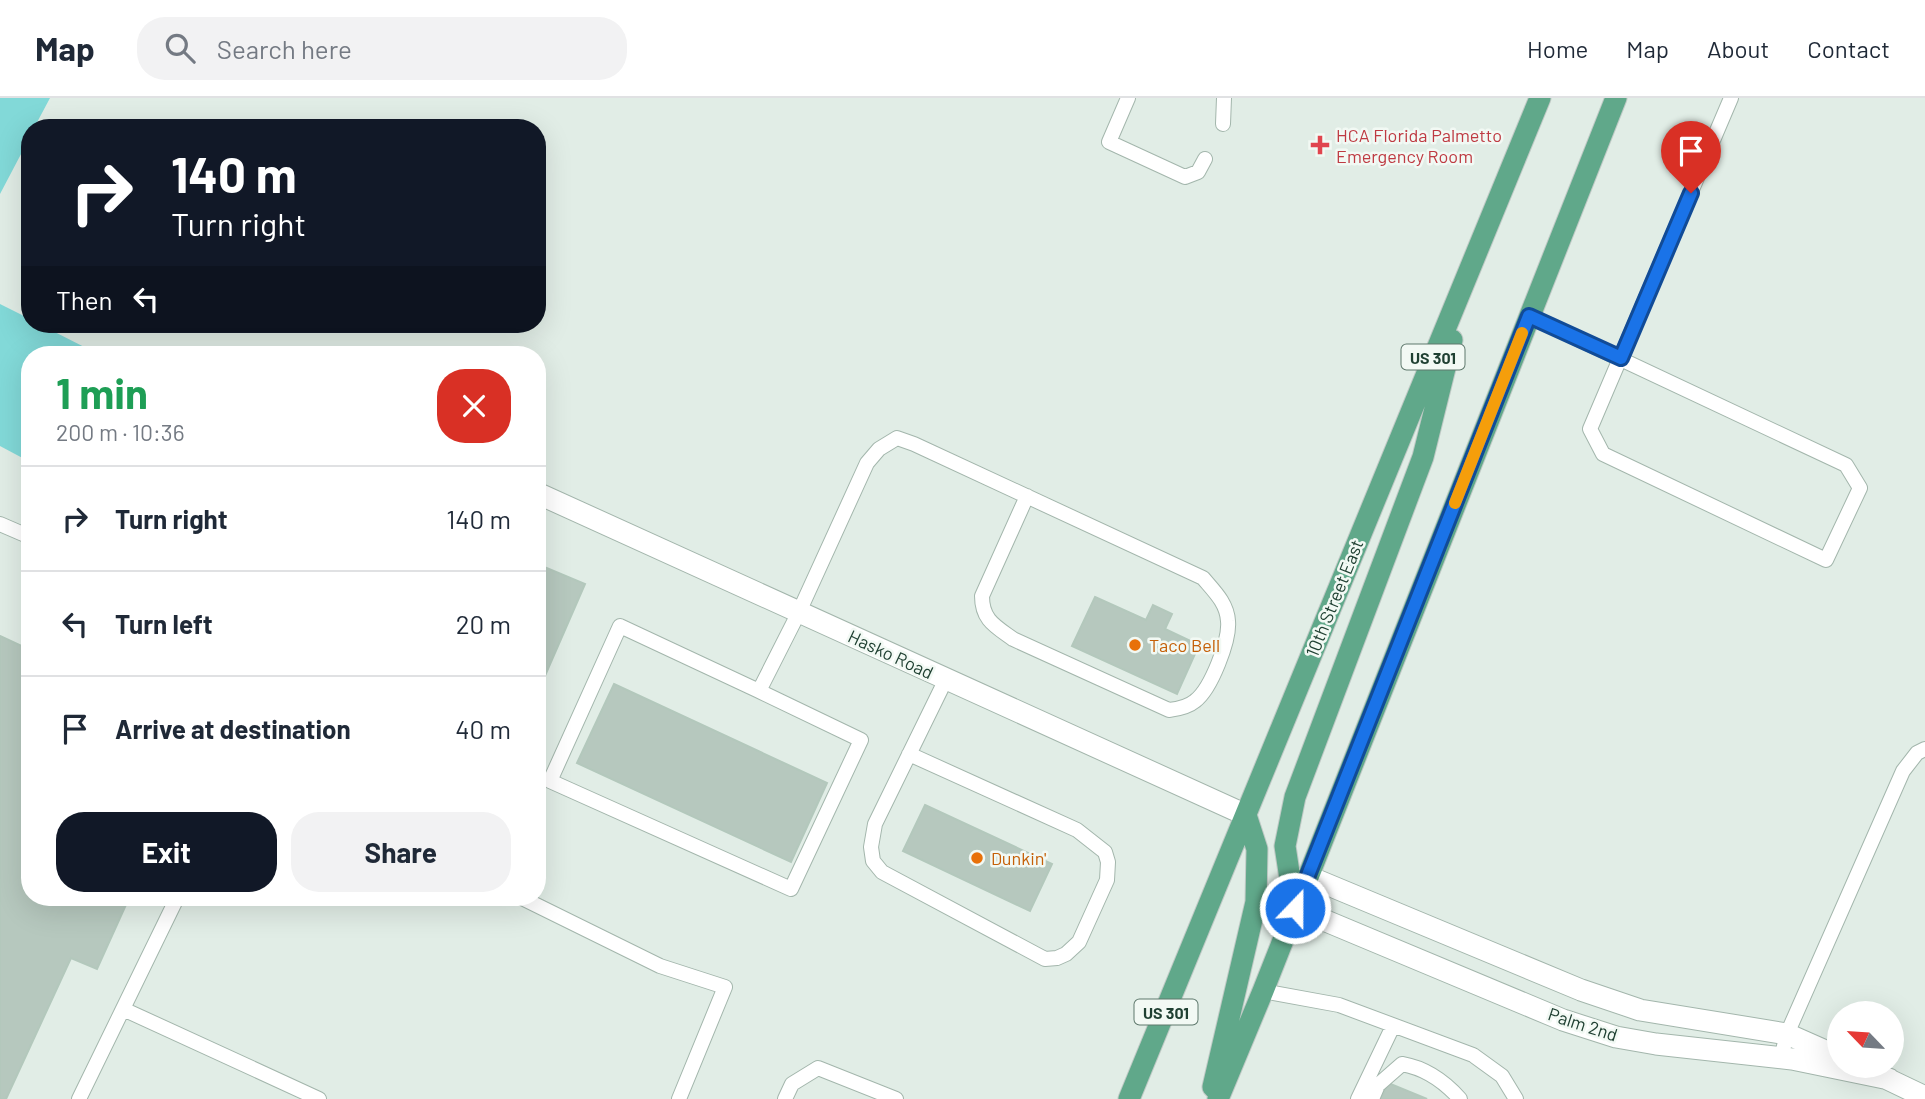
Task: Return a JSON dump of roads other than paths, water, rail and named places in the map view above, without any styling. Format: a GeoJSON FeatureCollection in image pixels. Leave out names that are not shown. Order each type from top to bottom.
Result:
{"type":"FeatureCollection","features":[{"type":"Feature","properties":{"kind":"main road","name":"10th Street East"},"geometry":{"type":"LineString","coordinates":[[1129,1099],[1540,98]]}},
{"type":"Feature","properties":{"kind":"main road"},"geometry":{"type":"LineString","coordinates":[[1218,1099],[1616,98]]}},
{"type":"Feature","properties":{"kind":"main road"},"geometry":{"type":"LineString","coordinates":[[1295,908],[1285,846],[1295,797],[1423,457],[1469,270]]}},
{"type":"Feature","properties":{"kind":"main road"},"geometry":{"type":"LineString","coordinates":[[1210,1099],[1256,902],[1256,849],[1245,815]]}},
{"type":"Feature","properties":{"kind":"street","name":"Hasko Road"},"geometry":{"type":"LineString","coordinates":[[546,497],[1245,815]]}},
{"type":"Feature","properties":{"kind":"street","name":"Palm 2nd"},"geometry":{"type":"LineString","coordinates":[[1307,876],[1581,990],[1640,1010],[1787,1034],[1827,1052]]}},
{"type":"Feature","properties":{"kind":"street","name":"Palm 2nd"},"geometry":{"type":"LineString","coordinates":[[1295,908],[1563,1020],[1616,1037],[1781,1058],[1889,1079],[1925,1097]]}},
{"type":"Feature","properties":{"kind":"lane"},"geometry":{"type":"LineString","coordinates":[[1128,98],[1109,142],[1185,177],[1198,172],[1205,159]]}},
{"type":"Feature","properties":{"kind":"lane"},"geometry":{"type":"LineString","coordinates":[[1223,124],[1224,98]]}},
{"type":"Feature","properties":{"kind":"lane"},"geometry":{"type":"LineString","coordinates":[[1529,316],[1621,358],[1846,465],[1860,488],[1826,560],[1603,454],[1590,429],[1621,358],[1731,98]]}},
{"type":"Feature","properties":{"kind":"lane"},"geometry":{"type":"LineString","coordinates":[[759,691],[799,612],[867,463],[879,449],[897,438],[1027,496],[1203,578],[1222,599],[1228,620],[1226,645],[1196,701],[1182,708],[1169,709],[1013,639],[993,624],[982,611],[982,596],[1027,496]]}},
{"type":"Feature","properties":{"kind":"lane"},"geometry":{"type":"LineString","coordinates":[[0,524],[21,533]]}},
{"type":"Feature","properties":{"kind":"lane"},"geometry":{"type":"LineString","coordinates":[[620,626],[759,691],[861,740],[791,890],[550,781],[620,626]]}},
{"type":"Feature","properties":{"kind":"lane"},"geometry":{"type":"LineString","coordinates":[[909,754],[1077,830],[1105,852],[1108,862],[1107,880],[1079,942],[1066,954],[1045,959],[882,873],[873,861],[871,846],[875,824],[909,754],[946,679]]}},
{"type":"Feature","properties":{"kind":"lane"},"geometry":{"type":"LineString","coordinates":[[1781,1058],[1787,1034],[1903,771],[1917,753],[1925,749]]}},
{"type":"Feature","properties":{"kind":"lane"},"geometry":{"type":"LineString","coordinates":[[79,1099],[173,906]]}},
{"type":"Feature","properties":{"kind":"lane"},"geometry":{"type":"LineString","coordinates":[[538,906],[660,966],[725,987],[679,1099]]}},
{"type":"Feature","properties":{"kind":"lane"},"geometry":{"type":"LineString","coordinates":[[1263,991],[1339,1005],[1473,1055],[1502,1076],[1516,1099]]}},
{"type":"Feature","properties":{"kind":"lane"},"geometry":{"type":"LineString","coordinates":[[123,1009],[319,1099]]}},
{"type":"Feature","properties":{"kind":"lane"},"geometry":{"type":"LineString","coordinates":[[1358,1099],[1393,1026]]}},
{"type":"Feature","properties":{"kind":"lane"},"geometry":{"type":"LineString","coordinates":[[1372,1099],[1378,1084],[1402,1064],[1419,1067],[1451,1089],[1460,1099]]}},
{"type":"Feature","properties":{"kind":"lane"},"geometry":{"type":"LineString","coordinates":[[785,1099],[792,1084],[818,1068],[896,1099]]}},
{"type":"Feature","properties":{"kind":"water"},"geometry":{"type":"Polygon","coordinates":[[[0,98],[50,98],[39,119],[21,119],[21,154],[0,194],[0,98]]]}},
{"type":"Feature","properties":{"kind":"water"},"geometry":{"type":"Polygon","coordinates":[[[0,304],[21,314],[21,333],[57,333],[82,346],[21,346],[21,457],[0,446],[0,304]]]}},
{"type":"Feature","properties":{"kind":"place","name":"HCA Florida Palmetto Emergency Room"},"geometry":{"type":"Point","coordinates":[1320,145]}},
{"type":"Feature","properties":{"kind":"place","name":"Taco Bell"},"geometry":{"type":"Point","coordinates":[1135,645]}},
{"type":"Feature","properties":{"kind":"place","name":"Dunkin'"},"geometry":{"type":"Point","coordinates":[977,858]}}]}
